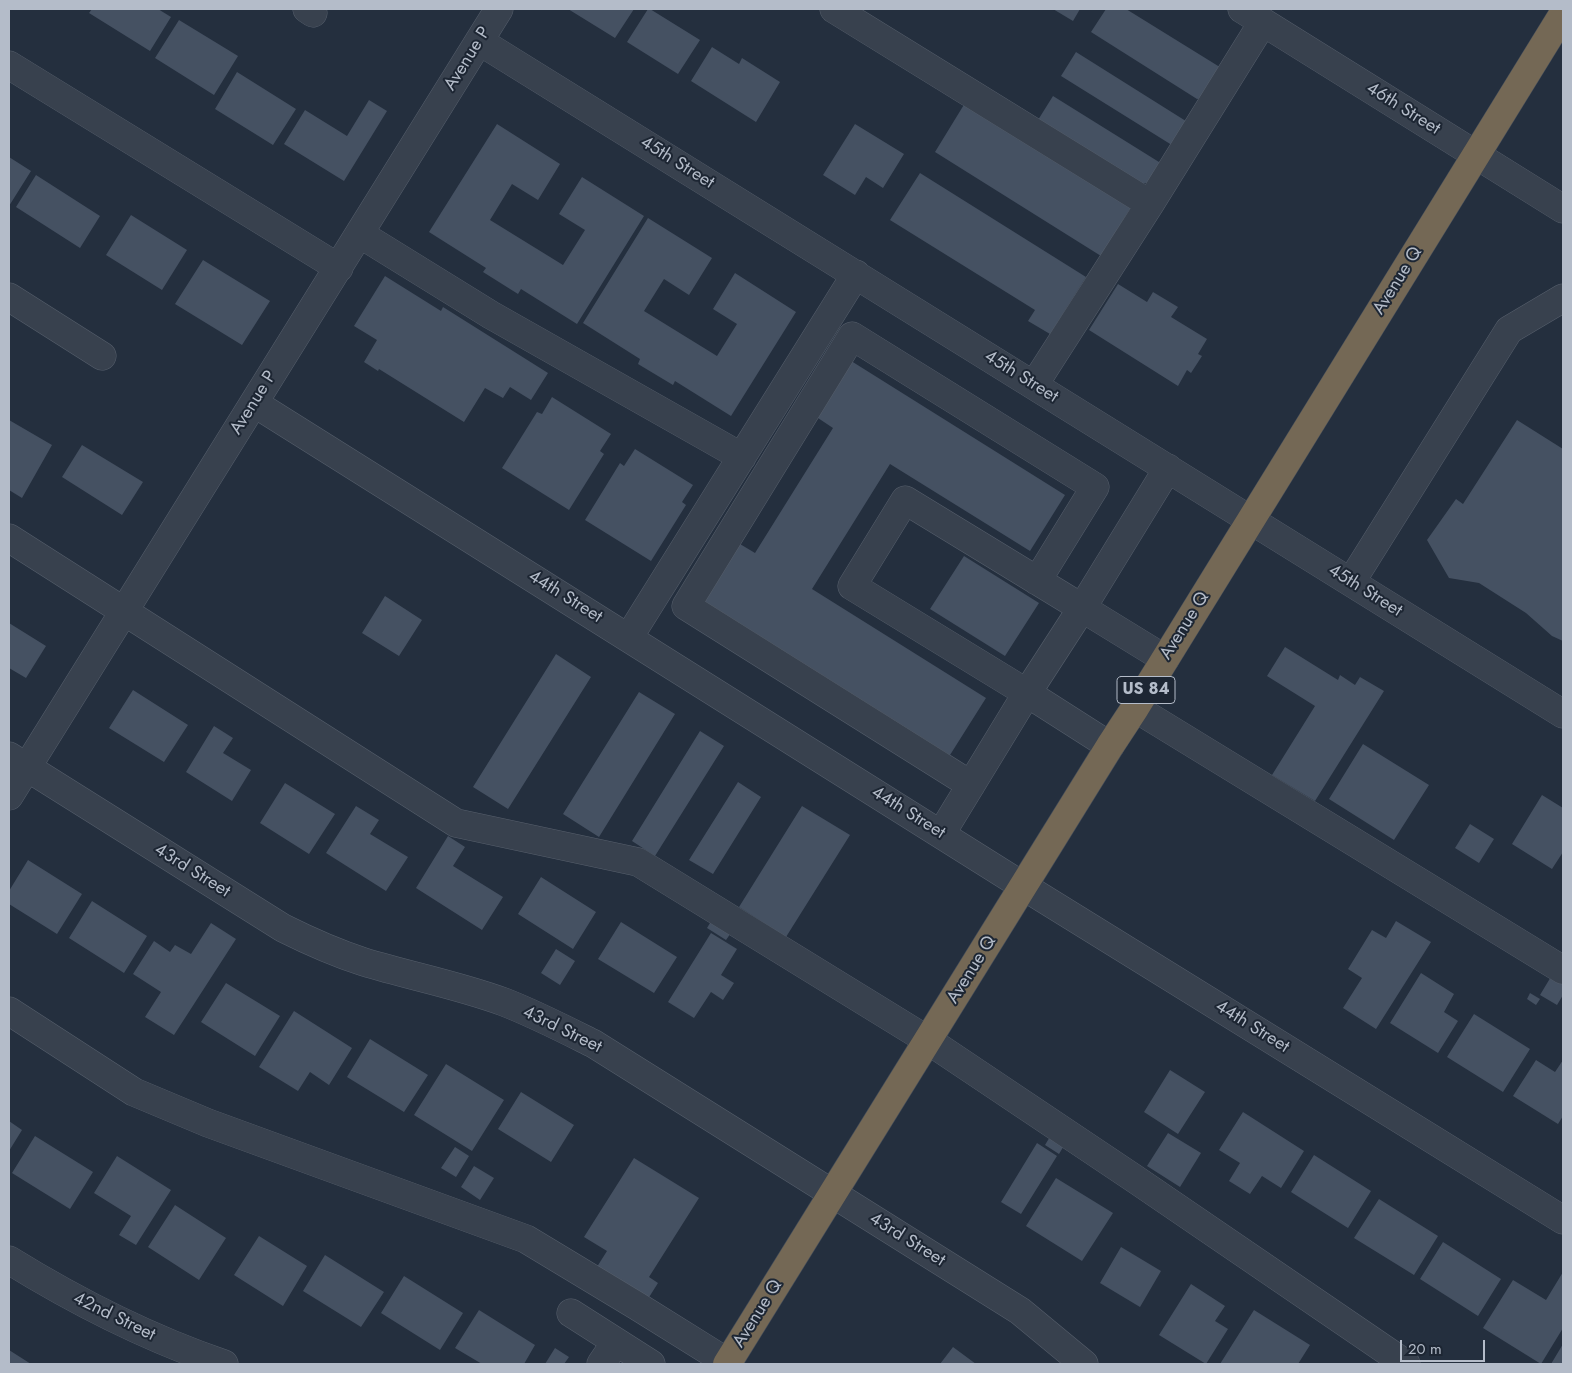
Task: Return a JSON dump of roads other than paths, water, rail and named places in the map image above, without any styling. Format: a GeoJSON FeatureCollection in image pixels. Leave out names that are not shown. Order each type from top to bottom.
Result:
{"type":"FeatureCollection","features":[{"type":"Feature","properties":{"kind":"highway","name":"Avenue Q"},"geometry":{"type":"LineString","coordinates":[[728,1364],[1563,14]]}},
{"type":"Feature","properties":{"kind":"street","name":"Avenue P"},"geometry":{"type":"LineString","coordinates":[[9,796],[18,762],[124,612],[499,9]]}},
{"type":"Feature","properties":{"kind":"street"},"geometry":{"type":"LineString","coordinates":[[834,9],[1150,204]]}},
{"type":"Feature","properties":{"kind":"street"},"geometry":{"type":"LineString","coordinates":[[1034,385],[1150,204],[1252,15]]}},
{"type":"Feature","properties":{"kind":"street","name":"46th Street"},"geometry":{"type":"LineString","coordinates":[[1252,15],[1563,209]]}},
{"type":"Feature","properties":{"kind":"street","name":"45th Street"},"geometry":{"type":"LineString","coordinates":[[479,41],[1563,714]]}},
{"type":"Feature","properties":{"kind":"street"},"geometry":{"type":"LineString","coordinates":[[9,64],[339,268]]}},
{"type":"Feature","properties":{"kind":"street"},"geometry":{"type":"LineString","coordinates":[[360,234],[491,315],[742,457]]}},
{"type":"Feature","properties":{"kind":"street"},"geometry":{"type":"LineString","coordinates":[[629,638],[856,274]]}},
{"type":"Feature","properties":{"kind":"street"},"geometry":{"type":"LineString","coordinates":[[9,297],[102,356]]}},
{"type":"Feature","properties":{"kind":"street"},"geometry":{"type":"LineString","coordinates":[[1351,582],[1509,330],[1563,298]]}},
{"type":"Feature","properties":{"kind":"street"},"geometry":{"type":"LineString","coordinates":[[971,785],[686,606],[852,336],[1096,487],[1037,581]]}},
{"type":"Feature","properties":{"kind":"street","name":"44th Street"},"geometry":{"type":"LineString","coordinates":[[254,403],[1023,886],[1563,1220]]}},
{"type":"Feature","properties":{"kind":"street"},"geometry":{"type":"LineString","coordinates":[[942,834],[1027,693],[1168,468]]}},
{"type":"Feature","properties":{"kind":"street"},"geometry":{"type":"LineString","coordinates":[[1110,746],[852,586],[905,500],[1165,659]]}},
{"type":"Feature","properties":{"kind":"street"},"geometry":{"type":"LineString","coordinates":[[9,538],[456,823],[638,862],[929,1041],[1406,1364]]}},
{"type":"Feature","properties":{"kind":"street"},"geometry":{"type":"LineString","coordinates":[[1135,708],[1563,970]]}},
{"type":"Feature","properties":{"kind":"street","name":"43rd Street"},"geometry":{"type":"LineString","coordinates":[[18,762],[283,928],[326,948],[364,962],[503,1002],[548,1021],[594,1044],[1020,1311],[1084,1364]]}},
{"type":"Feature","properties":{"kind":"street"},"geometry":{"type":"LineString","coordinates":[[9,1011],[134,1092],[208,1123],[526,1239],[728,1364]]}},
{"type":"Feature","properties":{"kind":"street","name":"42nd Street"},"geometry":{"type":"LineString","coordinates":[[9,1260],[75,1299],[139,1331],[224,1364]]}},
{"type":"Feature","properties":{"kind":"street"},"geometry":{"type":"LineString","coordinates":[[571,1313],[651,1364]]}},
{"type":"Feature","properties":{"kind":"street"},"geometry":{"type":"LineString","coordinates":[[601,1364],[616,1342]]}}]}
